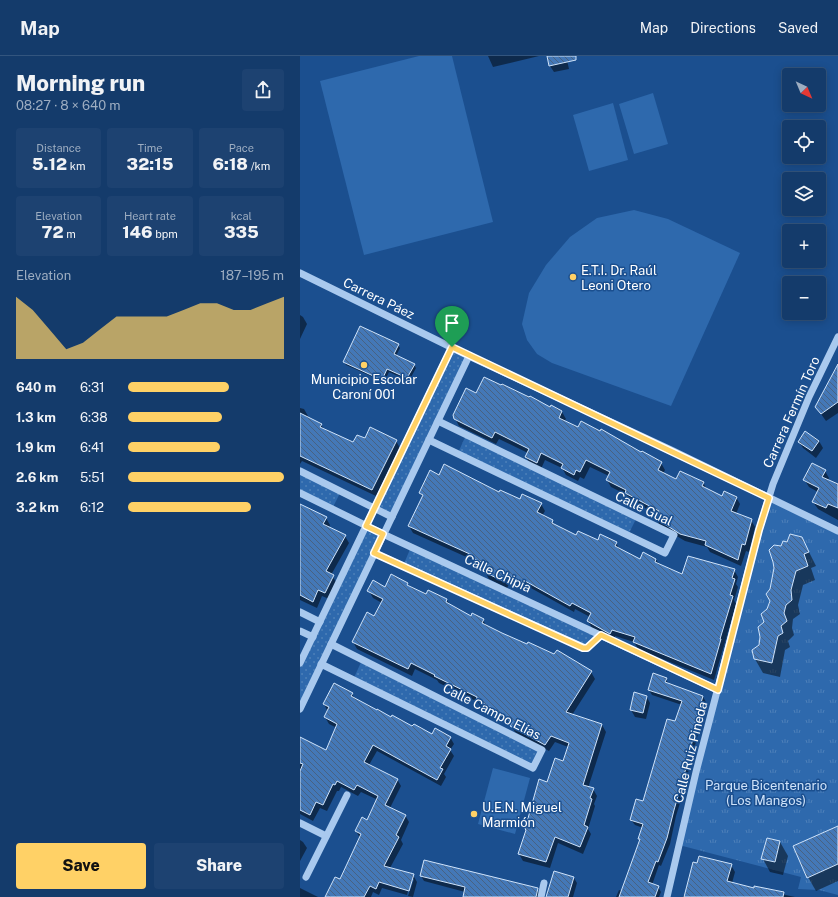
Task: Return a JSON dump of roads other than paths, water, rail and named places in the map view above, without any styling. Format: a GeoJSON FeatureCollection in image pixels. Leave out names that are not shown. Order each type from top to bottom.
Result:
{"type":"FeatureCollection","features":[{"type":"Feature","properties":{"kind":"street","name":"Carrera Páez"},"geometry":{"type":"LineString","coordinates":[[300,273],[469,356],[671,450],[838,531]]}},
{"type":"Feature","properties":{"kind":"street","name":"Carrera Fermín Toro"},"geometry":{"type":"LineString","coordinates":[[769,498],[787,449],[809,397],[837,340]]}},
{"type":"Feature","properties":{"kind":"street"},"geometry":{"type":"LineString","coordinates":[[300,663],[452,347]]}},
{"type":"Feature","properties":{"kind":"street"},"geometry":{"type":"LineString","coordinates":[[300,709],[469,356]]}},
{"type":"Feature","properties":{"kind":"street","name":"Calle Gual"},"geometry":{"type":"LineString","coordinates":[[429,440],[665,553],[674,535],[438,421]]}},
{"type":"Feature","properties":{"kind":"street"},"geometry":{"type":"LineString","coordinates":[[300,471],[392,517]]}},
{"type":"Feature","properties":{"kind":"street","name":"Calle Chipia"},"geometry":{"type":"LineString","coordinates":[[300,493],[366,526],[718,690]]}},
{"type":"Feature","properties":{"kind":"street","name":"Calle Ruiz Pineda"},"geometry":{"type":"LineString","coordinates":[[667,897],[718,690],[759,530],[769,498]]}},
{"type":"Feature","properties":{"kind":"street"},"geometry":{"type":"LineString","coordinates":[[374,553],[583,648],[587,648],[601,635]]}},
{"type":"Feature","properties":{"kind":"street"},"geometry":{"type":"LineString","coordinates":[[300,612],[320,622]]}},
{"type":"Feature","properties":{"kind":"street"},"geometry":{"type":"LineString","coordinates":[[300,631],[312,637]]}},
{"type":"Feature","properties":{"kind":"street","name":"Calle Campo Elías"},"geometry":{"type":"LineString","coordinates":[[321,664],[533,768],[542,750],[331,644]]}},
{"type":"Feature","properties":{"kind":"street"},"geometry":{"type":"LineString","coordinates":[[306,877],[347,795]]}},
{"type":"Feature","properties":{"kind":"street"},"geometry":{"type":"LineString","coordinates":[[300,823],[326,836]]}},
{"type":"Feature","properties":{"kind":"street"},"geometry":{"type":"LineString","coordinates":[[541,897],[544,883]]}},
{"type":"Feature","properties":{"kind":"place","name":"E.T.I. Dr. Raúl Leoni Otero"},"geometry":{"type":"Point","coordinates":[573,277]}},
{"type":"Feature","properties":{"kind":"place","name":"Municipio Escolar Caroní 001"},"geometry":{"type":"Point","coordinates":[364,365]}},
{"type":"Feature","properties":{"kind":"place","name":"U.E.N. Miguel Marmión"},"geometry":{"type":"Point","coordinates":[474,814]}},
{"type":"Feature","properties":{"kind":"park label","name":"Parque Bicentenario (Los Mangos)"},"geometry":{"type":"Point","coordinates":[766,792]}}]}
